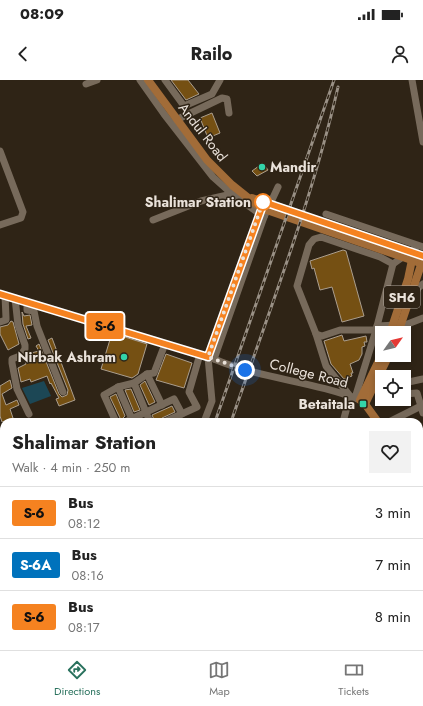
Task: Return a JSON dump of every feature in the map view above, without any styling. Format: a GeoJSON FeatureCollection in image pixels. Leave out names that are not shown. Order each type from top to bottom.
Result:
{"type":"FeatureCollection","features":[{"type":"Feature","properties":{"kind":"main road","name":"Andul Road"},"geometry":{"type":"LineString","coordinates":[[148,80],[206,160],[244,194],[262,205],[417,251],[423,260]]}},
{"type":"Feature","properties":{"kind":"main road","name":"SH6"},"geometry":{"type":"LineString","coordinates":[[392,326],[417,251]]}},
{"type":"Feature","properties":{"kind":"main road","name":"SH6"},"geometry":{"type":"LineString","coordinates":[[401,326],[419,283],[423,260]]}},
{"type":"Feature","properties":{"kind":"main road"},"geometry":{"type":"LineString","coordinates":[[419,283],[423,277]]}},
{"type":"Feature","properties":{"kind":"main road"},"geometry":{"type":"LineString","coordinates":[[367,393],[379,362]]}},
{"type":"Feature","properties":{"kind":"main road"},"geometry":{"type":"LineString","coordinates":[[374,418],[358,400],[367,393],[385,362]]}},
{"type":"Feature","properties":{"kind":"street"},"geometry":{"type":"LineString","coordinates":[[86,84],[97,80]]}},
{"type":"Feature","properties":{"kind":"street"},"geometry":{"type":"LineString","coordinates":[[140,80],[164,114],[213,177],[232,194],[264,218]]}},
{"type":"Feature","properties":{"kind":"street"},"geometry":{"type":"LineString","coordinates":[[165,80],[184,106]]}},
{"type":"Feature","properties":{"kind":"street"},"geometry":{"type":"LineString","coordinates":[[174,116],[184,106],[212,94],[220,80]]}},
{"type":"Feature","properties":{"kind":"street"},"geometry":{"type":"LineString","coordinates":[[412,80],[420,98],[423,142]]}},
{"type":"Feature","properties":{"kind":"street"},"geometry":{"type":"LineString","coordinates":[[174,116],[222,98],[227,99],[229,113]]}},
{"type":"Feature","properties":{"kind":"street"},"geometry":{"type":"LineString","coordinates":[[0,152],[23,212],[21,218],[0,225]]}},
{"type":"Feature","properties":{"kind":"street"},"geometry":{"type":"LineString","coordinates":[[211,358],[264,218],[278,187]]}},
{"type":"Feature","properties":{"kind":"street"},"geometry":{"type":"LineString","coordinates":[[153,220],[201,201],[232,194]]}},
{"type":"Feature","properties":{"kind":"street"},"geometry":{"type":"LineString","coordinates":[[206,418],[212,401],[211,358],[229,299],[262,205]]}},
{"type":"Feature","properties":{"kind":"street"},"geometry":{"type":"LineString","coordinates":[[326,214],[417,251]]}},
{"type":"Feature","properties":{"kind":"street"},"geometry":{"type":"LineString","coordinates":[[358,400],[326,366],[316,334],[297,286],[309,245],[314,239],[321,237],[380,257],[393,264]]}},
{"type":"Feature","properties":{"kind":"street"},"geometry":{"type":"LineString","coordinates":[[378,326],[393,264],[417,251]]}},
{"type":"Feature","properties":{"kind":"street"},"geometry":{"type":"LineString","coordinates":[[405,325],[419,283]]}},
{"type":"Feature","properties":{"kind":"street"},"geometry":{"type":"LineString","coordinates":[[0,322],[6,320],[3,294]]}},
{"type":"Feature","properties":{"kind":"street","name":"College Road"},"geometry":{"type":"LineString","coordinates":[[3,294],[200,354],[248,371],[342,393],[358,400]]}},
{"type":"Feature","properties":{"kind":"street"},"geometry":{"type":"LineString","coordinates":[[16,298],[18,325],[25,345],[25,350],[20,356],[12,360],[12,363],[17,389],[29,414]]}},
{"type":"Feature","properties":{"kind":"street"},"geometry":{"type":"LineString","coordinates":[[27,302],[28,310],[34,311],[37,326],[63,392]]}},
{"type":"Feature","properties":{"kind":"street"},"geometry":{"type":"LineString","coordinates":[[396,326],[405,325],[423,318]]}},
{"type":"Feature","properties":{"kind":"street"},"geometry":{"type":"LineString","coordinates":[[316,334],[322,336],[340,330],[375,328]]}},
{"type":"Feature","properties":{"kind":"street"},"geometry":{"type":"LineString","coordinates":[[346,418],[358,400],[360,378],[375,334]]}},
{"type":"Feature","properties":{"kind":"street"},"geometry":{"type":"LineString","coordinates":[[114,418],[104,395],[118,387],[134,383],[147,374],[154,373],[165,344]]}},
{"type":"Feature","properties":{"kind":"street"},"geometry":{"type":"LineString","coordinates":[[173,418],[197,407],[189,392],[200,354]]}},
{"type":"Feature","properties":{"kind":"street"},"geometry":{"type":"LineString","coordinates":[[147,374],[162,405]]}},
{"type":"Feature","properties":{"kind":"street"},"geometry":{"type":"LineString","coordinates":[[360,378],[375,385]]}},
{"type":"Feature","properties":{"kind":"street"},"geometry":{"type":"LineString","coordinates":[[411,381],[423,379]]}},
{"type":"Feature","properties":{"kind":"street"},"geometry":{"type":"LineString","coordinates":[[134,383],[148,418]]}},
{"type":"Feature","properties":{"kind":"street"},"geometry":{"type":"LineString","coordinates":[[118,387],[128,418]]}},
{"type":"Feature","properties":{"kind":"street"},"geometry":{"type":"LineString","coordinates":[[398,418],[422,408],[417,393],[411,393]]}},
{"type":"Feature","properties":{"kind":"street"},"geometry":{"type":"LineString","coordinates":[[133,418],[174,399],[182,414]]}},
{"type":"Feature","properties":{"kind":"water"},"geometry":{"type":"Polygon","coordinates":[[[44,381],[51,396],[30,404],[22,388],[44,381]]]}},
{"type":"Feature","properties":{"kind":"building"},"geometry":{"type":"Polygon","coordinates":[[[171,80],[188,80],[199,94],[186,100],[171,80]]]}},
{"type":"Feature","properties":{"kind":"building"},"geometry":{"type":"Polygon","coordinates":[[[212,113],[220,133],[208,138],[200,118],[212,113]]]}},
{"type":"Feature","properties":{"kind":"building","name":"Mandir"},"geometry":{"type":"Polygon","coordinates":[[[263,163],[268,170],[257,176],[252,171],[263,163]]]}},
{"type":"Feature","properties":{"kind":"building"},"geometry":{"type":"Polygon","coordinates":[[[343,250],[346,251],[364,316],[342,322],[332,287],[320,290],[314,268],[312,269],[310,261],[343,250]]]}},
{"type":"Feature","properties":{"kind":"building"},"geometry":{"type":"Polygon","coordinates":[[[22,312],[24,316],[30,315],[32,325],[26,326],[31,338],[28,339],[23,324],[22,312]]]}},
{"type":"Feature","properties":{"kind":"building"},"geometry":{"type":"Polygon","coordinates":[[[11,321],[13,322],[19,344],[8,350],[0,334],[0,327],[8,325],[11,321]]]}},
{"type":"Feature","properties":{"kind":"building","name":"Nirbak Ashram"},"geometry":{"type":"Polygon","coordinates":[[[112,333],[147,344],[138,374],[132,378],[101,369],[112,333]]]}},
{"type":"Feature","properties":{"kind":"building"},"geometry":{"type":"Polygon","coordinates":[[[342,335],[344,341],[366,336],[367,342],[364,342],[365,346],[362,347],[362,354],[359,360],[350,364],[353,373],[351,373],[352,376],[344,379],[331,364],[324,341],[342,335]]]}},
{"type":"Feature","properties":{"kind":"building"},"geometry":{"type":"Polygon","coordinates":[[[52,338],[75,400],[59,406],[56,399],[59,398],[47,376],[31,382],[30,379],[21,382],[18,368],[26,364],[25,358],[32,356],[31,353],[39,351],[36,346],[39,344],[59,394],[62,397],[67,395],[68,390],[48,340],[52,338]]]}},
{"type":"Feature","properties":{"kind":"building"},"geometry":{"type":"Polygon","coordinates":[[[166,354],[192,363],[184,388],[156,380],[166,354]]]}},
{"type":"Feature","properties":{"kind":"building"},"geometry":{"type":"Polygon","coordinates":[[[10,380],[12,388],[2,394],[6,405],[17,400],[19,405],[10,409],[13,418],[1,418],[0,386],[10,380]]]}},
{"type":"Feature","properties":{"kind":"building"},"geometry":{"type":"Polygon","coordinates":[[[145,381],[155,402],[149,405],[140,385],[145,381]]]}},
{"type":"Feature","properties":{"kind":"building"},"geometry":{"type":"Polygon","coordinates":[[[131,389],[140,410],[134,412],[125,390],[131,389]]]}},
{"type":"Feature","properties":{"kind":"building"},"geometry":{"type":"Polygon","coordinates":[[[116,394],[125,416],[123,418],[120,418],[110,397],[116,394]]]}},
{"type":"Feature","properties":{"kind":"building"},"geometry":{"type":"Polygon","coordinates":[[[172,406],[175,412],[162,418],[153,418],[152,415],[172,406]]]}},
{"type":"Feature","properties":{"kind":"railway"},"geometry":{"type":"LineString","coordinates":[[216,418],[334,80]]}},
{"type":"Feature","properties":{"kind":"railway"},"geometry":{"type":"LineString","coordinates":[[232,418],[303,214],[316,172],[338,87]]}},
{"type":"Feature","properties":{"kind":"bus line","name":"S-6"},"geometry":{"type":"LineString","coordinates":[[0,294],[208,357],[264,202],[423,256]]}},
{"type":"Feature","properties":{"kind":"place","name":"Mandir"},"geometry":{"type":"Point","coordinates":[262,167]}},
{"type":"Feature","properties":{"kind":"place","name":"Shalimar Station"},"geometry":{"type":"Point","coordinates":[263,202]}},
{"type":"Feature","properties":{"kind":"place","name":"Nirbak Ashram"},"geometry":{"type":"Point","coordinates":[124,357]}},
{"type":"Feature","properties":{"kind":"place","name":"Betaitala"},"geometry":{"type":"Point","coordinates":[363,404]}},
{"type":"Feature","properties":{"kind":"route"},"geometry":{"type":"LineString","coordinates":[[245,370],[208,357],[263,202]]}}]}
